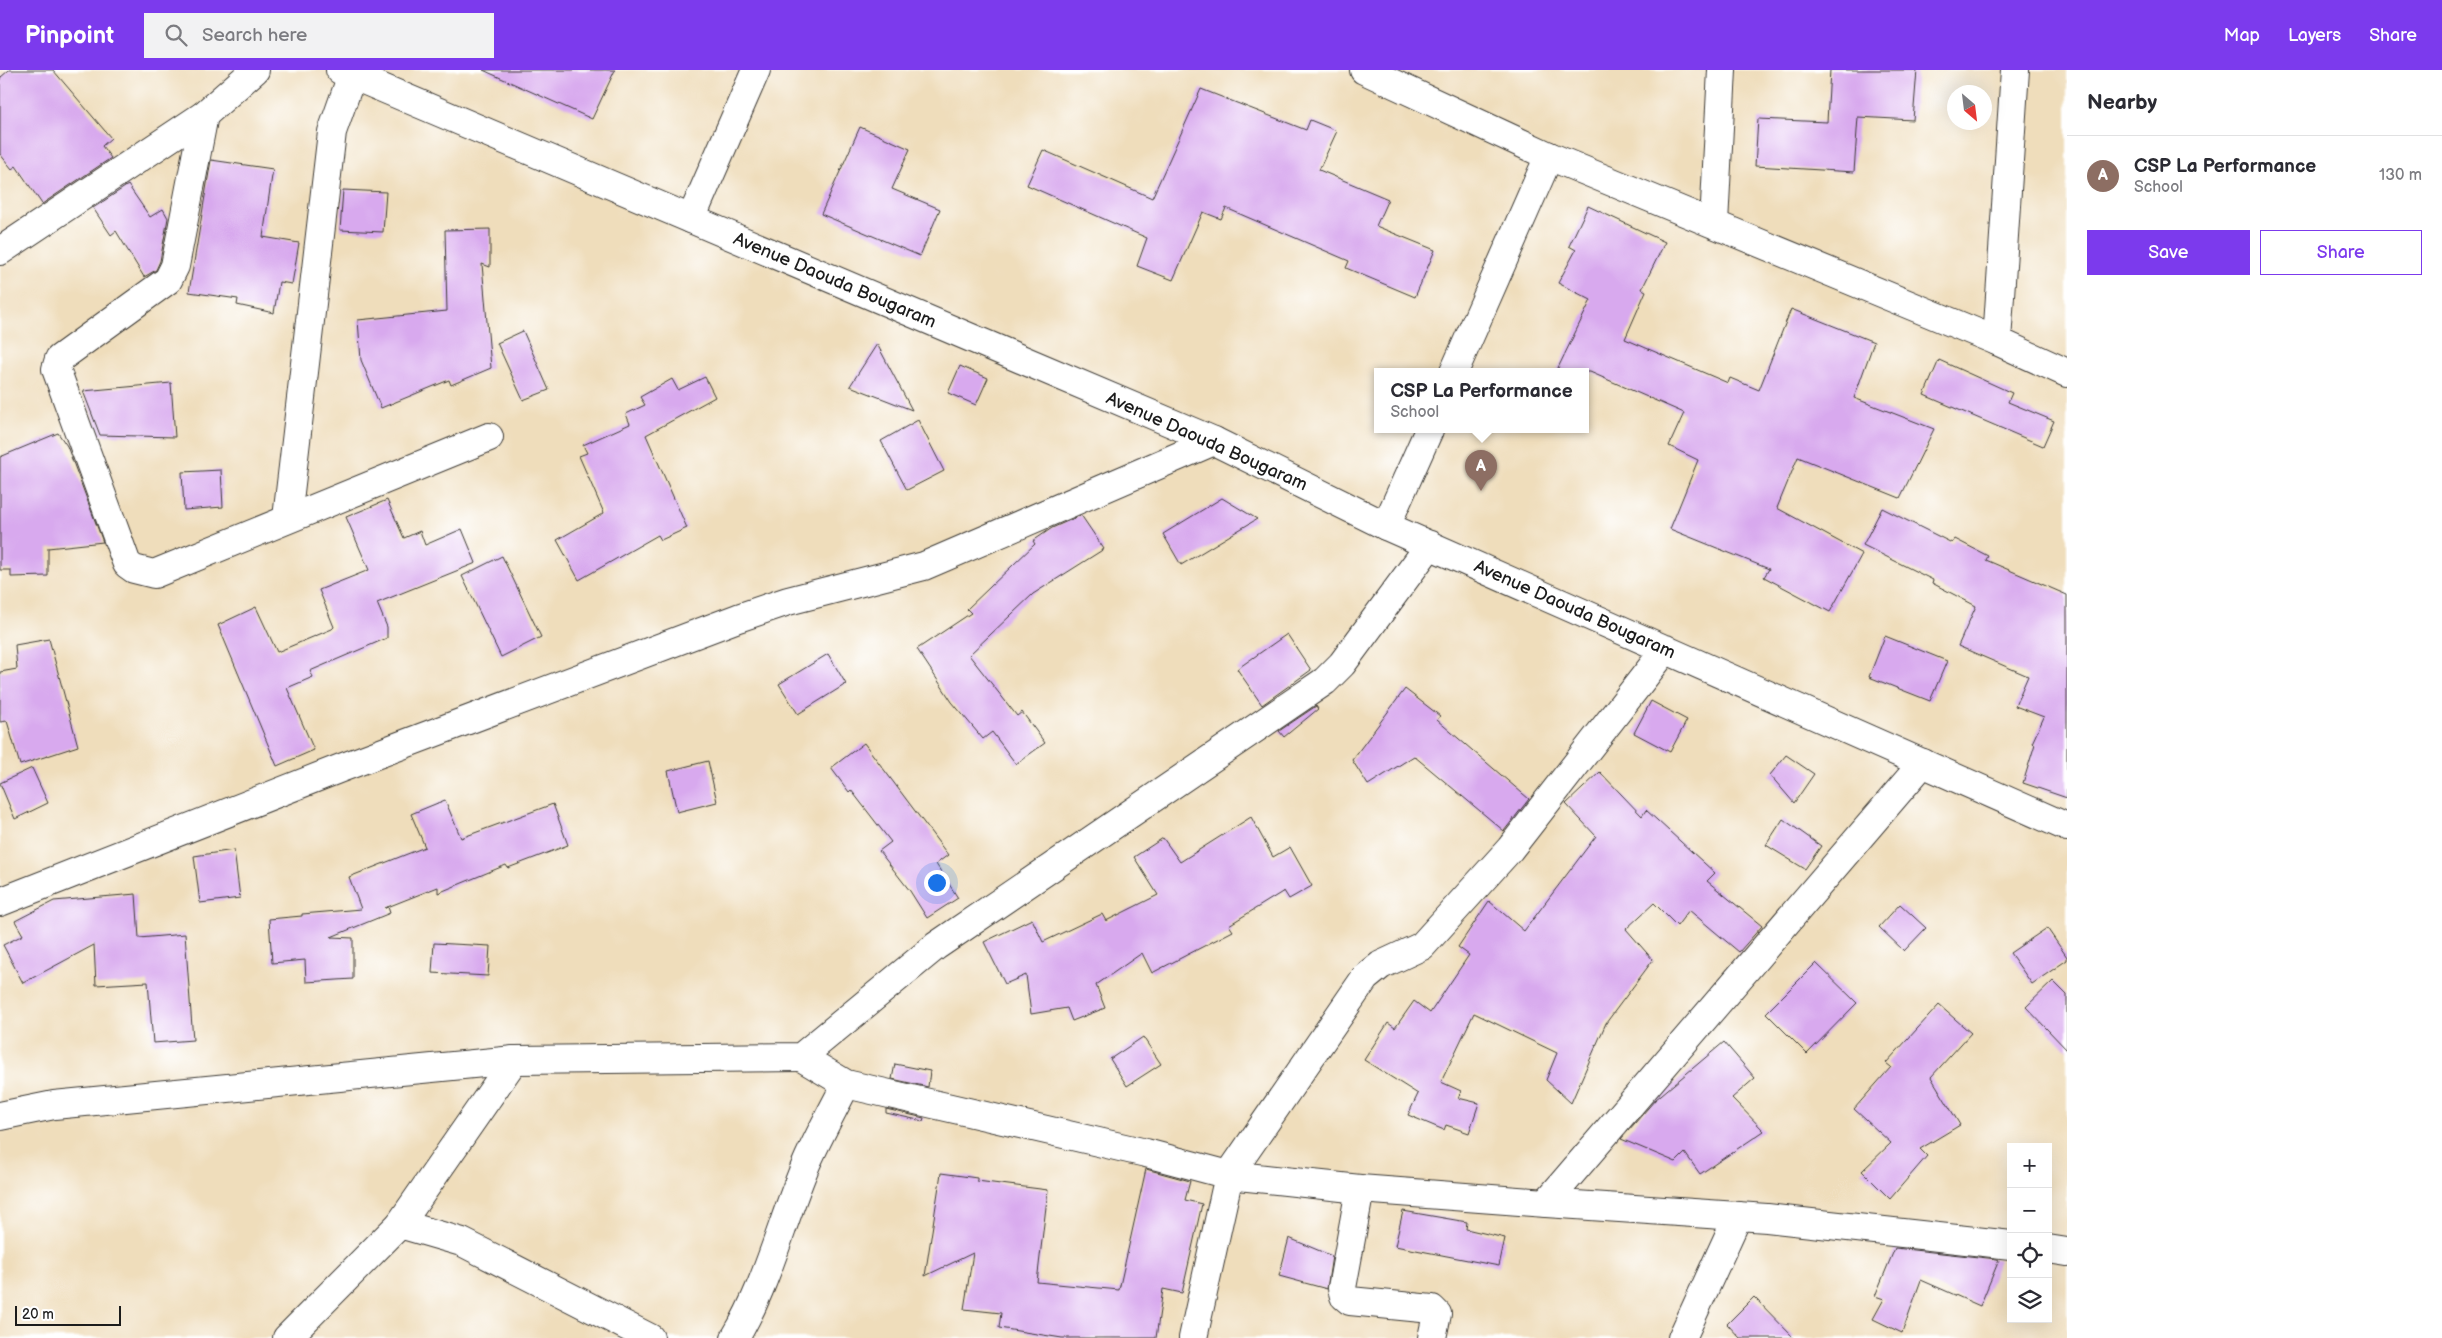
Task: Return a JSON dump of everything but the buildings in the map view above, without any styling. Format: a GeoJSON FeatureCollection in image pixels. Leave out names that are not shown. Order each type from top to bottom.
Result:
{"type":"FeatureCollection","features":[{"type":"Feature","properties":{"kind":"street"},"geometry":{"type":"LineString","coordinates":[[0,251],[204,115],[255,70]]}},
{"type":"Feature","properties":{"kind":"street"},"geometry":{"type":"LineString","coordinates":[[691,219],[756,70]]}},
{"type":"Feature","properties":{"kind":"street"},"geometry":{"type":"LineString","coordinates":[[1364,70],[1549,156],[1997,341],[2067,374]]}},
{"type":"Feature","properties":{"kind":"street"},"geometry":{"type":"LineString","coordinates":[[1714,223],[1722,70]]}},
{"type":"Feature","properties":{"kind":"street"},"geometry":{"type":"LineString","coordinates":[[1997,341],[2015,70]]}},
{"type":"Feature","properties":{"kind":"street"},"geometry":{"type":"LineString","coordinates":[[286,518],[332,132],[346,72]]}},
{"type":"Feature","properties":{"kind":"street","name":"Avenue Daouda Bougaram"},"geometry":{"type":"LineString","coordinates":[[346,72],[1214,441],[1386,526],[2067,827]]}},
{"type":"Feature","properties":{"kind":"street"},"geometry":{"type":"LineString","coordinates":[[204,115],[175,266],[168,280],[59,359],[56,370],[128,564],[134,569],[154,574],[286,518],[488,437]]}},
{"type":"Feature","properties":{"kind":"street"},"geometry":{"type":"LineString","coordinates":[[1456,368],[1549,156]]}},
{"type":"Feature","properties":{"kind":"street"},"geometry":{"type":"LineString","coordinates":[[1386,526],[1428,433]]}},
{"type":"Feature","properties":{"kind":"street"},"geometry":{"type":"LineString","coordinates":[[0,902],[341,768],[738,618],[788,601],[924,566],[1214,441]]}},
{"type":"Feature","properties":{"kind":"street"},"geometry":{"type":"LineString","coordinates":[[801,1057],[936,946],[1325,681],[1342,664],[1430,544]]}},
{"type":"Feature","properties":{"kind":"street"},"geometry":{"type":"LineString","coordinates":[[1193,1338],[1229,1175],[1365,978],[1381,966],[1422,946],[1510,849],[1666,650]]}},
{"type":"Feature","properties":{"kind":"street"},"geometry":{"type":"LineString","coordinates":[[1546,1203],[1923,763]]}},
{"type":"Feature","properties":{"kind":"street"},"geometry":{"type":"LineString","coordinates":[[0,1116],[54,1105],[514,1060],[801,1057],[846,1084],[1146,1153],[1229,1175],[1360,1189],[1738,1216],[2007,1245]]}},
{"type":"Feature","properties":{"kind":"street"},"geometry":{"type":"LineString","coordinates":[[287,1338],[400,1224],[514,1060]]}},
{"type":"Feature","properties":{"kind":"street"},"geometry":{"type":"LineString","coordinates":[[746,1334],[807,1162],[846,1084]]}},
{"type":"Feature","properties":{"kind":"street"},"geometry":{"type":"LineString","coordinates":[[1360,1189],[1342,1288],[1344,1296],[1350,1301],[1432,1309],[1437,1314],[1432,1338]]}},
{"type":"Feature","properties":{"kind":"street"},"geometry":{"type":"LineString","coordinates":[[1682,1338],[1738,1216]]}},
{"type":"Feature","properties":{"kind":"street"},"geometry":{"type":"LineString","coordinates":[[400,1224],[462,1242],[650,1338]]}},
{"type":"Feature","properties":{"kind":"street"},"geometry":{"type":"LineString","coordinates":[[2052,1250],[2067,1252]]}},
{"type":"Feature","properties":{"kind":"place","name":"CSP La Performance"},"geometry":{"type":"Point","coordinates":[1481,491]}}]}
